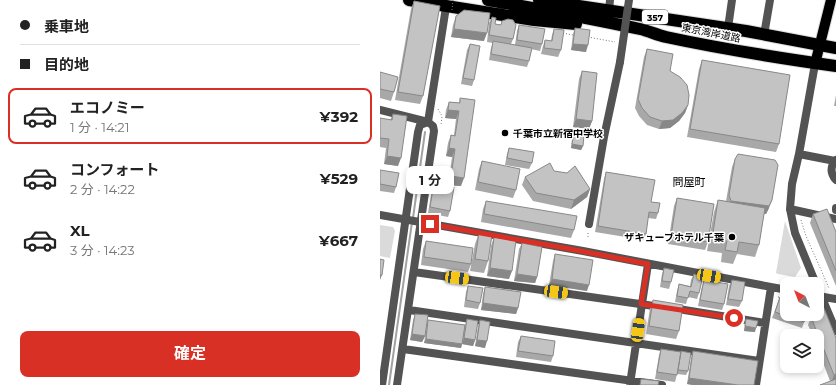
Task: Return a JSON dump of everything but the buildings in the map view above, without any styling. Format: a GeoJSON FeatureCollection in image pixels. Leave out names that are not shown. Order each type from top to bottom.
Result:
{"type":"FeatureCollection","features":[{"type":"Feature","properties":{"kind":"highway","name":"357"},"geometry":{"type":"LineString","coordinates":[[409,0],[450,5],[534,20],[564,22],[640,35],[665,36]]}},
{"type":"Feature","properties":{"kind":"highway","name":"東京湾岸道路"},"geometry":{"type":"LineString","coordinates":[[488,0],[547,10],[738,51],[815,64],[836,66]]}},
{"type":"Feature","properties":{"kind":"highway","name":"東京湾岸道路"},"geometry":{"type":"LineString","coordinates":[[539,0],[582,6],[609,5],[836,48]]}},
{"type":"Feature","properties":{"kind":"highway","name":"357"},"geometry":{"type":"LineString","coordinates":[[567,0],[582,6]]}},
{"type":"Feature","properties":{"kind":"main road"},"geometry":{"type":"LineString","coordinates":[[815,64],[831,0]]}},
{"type":"Feature","properties":{"kind":"street"},"geometry":{"type":"LineString","coordinates":[[589,224],[604,137],[620,62],[630,0]]}},
{"type":"Feature","properties":{"kind":"street"},"geometry":{"type":"LineString","coordinates":[[728,28],[732,0]]}},
{"type":"Feature","properties":{"kind":"street"},"geometry":{"type":"LineString","coordinates":[[764,35],[770,0]]}},
{"type":"Feature","properties":{"kind":"street"},"geometry":{"type":"LineString","coordinates":[[428,122],[450,5]]}},
{"type":"Feature","properties":{"kind":"street"},"geometry":{"type":"LineString","coordinates":[[814,277],[795,233],[790,209],[792,184],[799,154],[815,64]]}},
{"type":"Feature","properties":{"kind":"street"},"geometry":{"type":"LineString","coordinates":[[380,110],[428,122],[433,126],[434,131],[397,385]]}},
{"type":"Feature","properties":{"kind":"street"},"geometry":{"type":"LineString","coordinates":[[382,385],[418,132],[420,125],[428,122]]}},
{"type":"Feature","properties":{"kind":"street"},"geometry":{"type":"LineString","coordinates":[[799,154],[836,160],[831,170],[836,180]]}},
{"type":"Feature","properties":{"kind":"street"},"geometry":{"type":"LineString","coordinates":[[790,209],[836,219]]}},
{"type":"Feature","properties":{"kind":"street"},"geometry":{"type":"LineString","coordinates":[[380,215],[780,289]]}},
{"type":"Feature","properties":{"kind":"street"},"geometry":{"type":"LineString","coordinates":[[630,383],[648,264]]}},
{"type":"Feature","properties":{"kind":"street"},"geometry":{"type":"LineString","coordinates":[[414,272],[765,323]]}},
{"type":"Feature","properties":{"kind":"street"},"geometry":{"type":"LineString","coordinates":[[756,385],[770,287]]}},
{"type":"Feature","properties":{"kind":"street"},"geometry":{"type":"LineString","coordinates":[[824,297],[836,299]]}},
{"type":"Feature","properties":{"kind":"street"},"geometry":{"type":"LineString","coordinates":[[824,306],[836,331]]}},
{"type":"Feature","properties":{"kind":"street"},"geometry":{"type":"LineString","coordinates":[[409,310],[759,361]]}},
{"type":"Feature","properties":{"kind":"street"},"geometry":{"type":"LineString","coordinates":[[403,349],[630,383],[662,385]]}},
{"type":"Feature","properties":{"kind":"path"},"geometry":{"type":"LineString","coordinates":[[437,106],[442,116],[440,131]]}},
{"type":"Feature","properties":{"kind":"path"},"geometry":{"type":"LineString","coordinates":[[801,218],[806,236],[829,288]]}},
{"type":"Feature","properties":{"kind":"shaded area"},"geometry":{"type":"Polygon","coordinates":[[[785,221],[801,268],[795,277],[776,273],[785,221]]]}},
{"type":"Feature","properties":{"kind":"shaded area"},"geometry":{"type":"Polygon","coordinates":[[[380,225],[393,227],[395,231],[390,258],[380,256],[380,225]]]}},
{"type":"Feature","properties":{"kind":"waterway"},"geometry":{"type":"LineString","coordinates":[[413,218],[425,132]]}},
{"type":"Feature","properties":{"kind":"waterway"},"geometry":{"type":"LineString","coordinates":[[389,385],[412,222]]}},
{"type":"Feature","properties":{"kind":"place","name":"千葉市立新宿中学校"},"geometry":{"type":"Point","coordinates":[505,133]}},
{"type":"Feature","properties":{"kind":"place","name":"ザキューブホテル千葉"},"geometry":{"type":"Point","coordinates":[732,237]}},
{"type":"Feature","properties":{"kind":"district","name":"問屋町"},"geometry":{"type":"Point","coordinates":[689,182]}},
{"type":"Feature","properties":{"kind":"route"},"geometry":{"type":"LineString","coordinates":[[430,224],[503,236],[648,264],[641,304],[734,318]]}}]}
